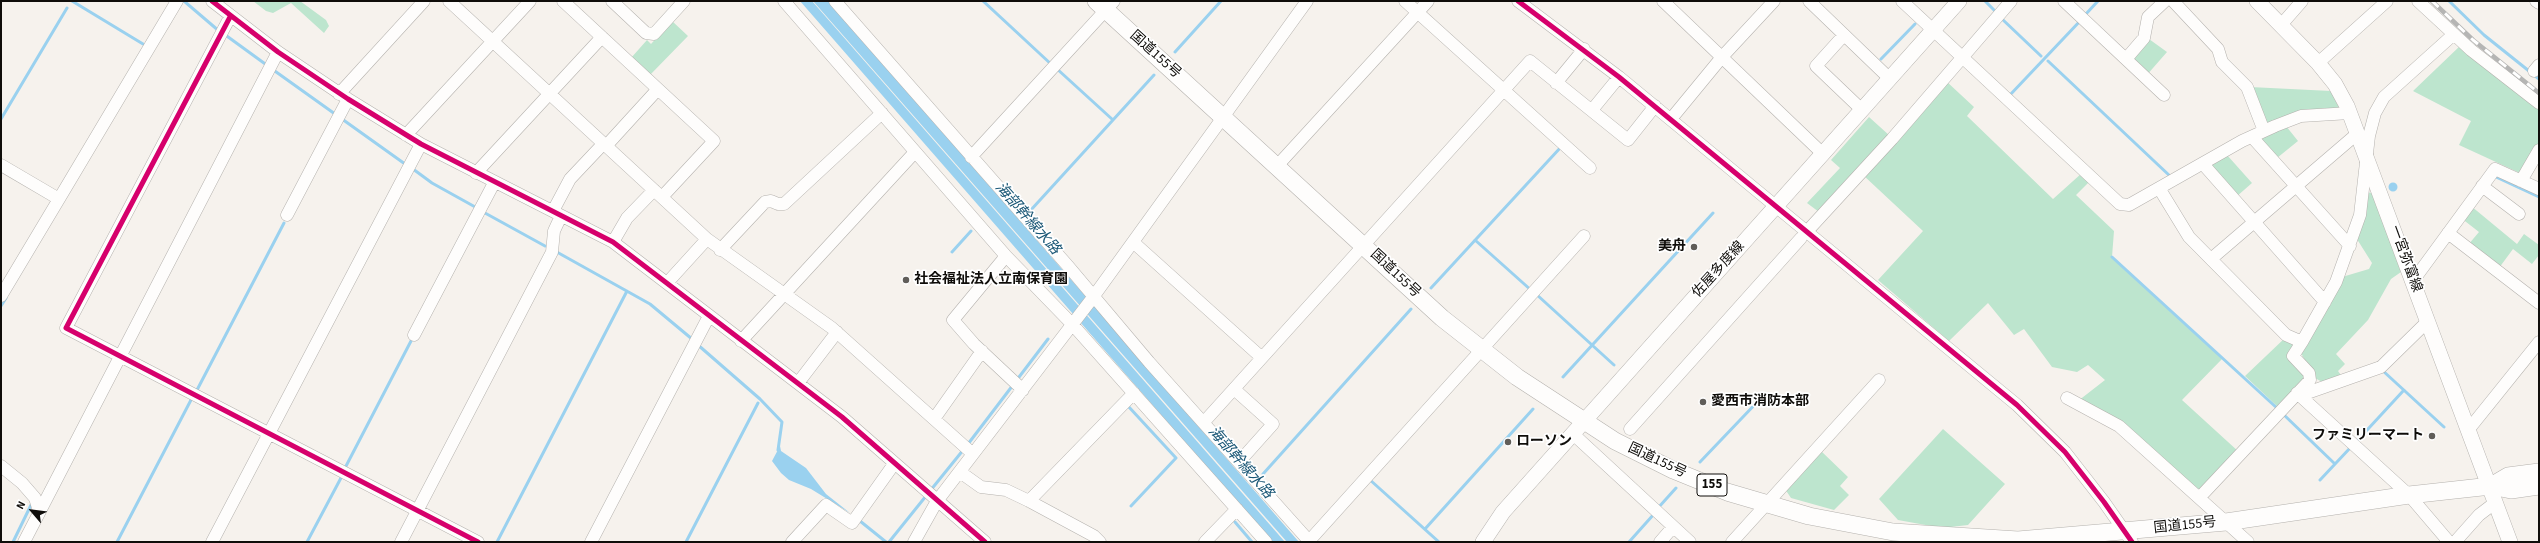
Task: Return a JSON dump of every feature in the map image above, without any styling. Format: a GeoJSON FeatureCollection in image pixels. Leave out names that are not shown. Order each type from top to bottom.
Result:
{"type":"FeatureCollection","features":[{"type":"Feature","properties":{"kind":"highway","name":"国道155号"},"geometry":{"type":"LineString","coordinates":[[1105,4],[1224,117],[1442,318],[1517,377],[1615,441],[1673,470],[1727,492],[1852,525],[1894,532],[2018,540],[2128,537],[2408,495],[2493,494],[2539,486]]}},
{"type":"Feature","properties":{"kind":"highway","name":"国道155号"},"geometry":{"type":"LineString","coordinates":[[2493,494],[2508,476],[2539,472]]}},
{"type":"Feature","properties":{"kind":"main road","name":"佐屋多度線"},"geometry":{"type":"LineString","coordinates":[[1483,542],[1503,512],[1572,433],[1959,1]]}},
{"type":"Feature","properties":{"kind":"main road","name":"一宮弥富線"},"geometry":{"type":"LineString","coordinates":[[2257,1],[2318,63],[2335,84],[2350,113],[2508,537]]}},
{"type":"Feature","properties":{"kind":"street"},"geometry":{"type":"LineString","coordinates":[[1,296],[178,1]]}},
{"type":"Feature","properties":{"kind":"street"},"geometry":{"type":"LineString","coordinates":[[212,1],[230,17],[278,52],[406,135],[494,183],[613,242],[842,417],[985,542]]}},
{"type":"Feature","properties":{"kind":"street"},"geometry":{"type":"LineString","coordinates":[[287,215],[344,96],[424,1]]}},
{"type":"Feature","properties":{"kind":"street"},"geometry":{"type":"LineString","coordinates":[[449,1],[707,239],[720,250],[837,332],[969,450]]}},
{"type":"Feature","properties":{"kind":"street"},"geometry":{"type":"LineString","coordinates":[[406,135],[530,1]]}},
{"type":"Feature","properties":{"kind":"street"},"geometry":{"type":"LineString","coordinates":[[563,1],[714,142],[658,194],[627,218],[613,242]]}},
{"type":"Feature","properties":{"kind":"street"},"geometry":{"type":"LineString","coordinates":[[614,2],[646,33],[654,34],[684,1]]}},
{"type":"Feature","properties":{"kind":"street"},"geometry":{"type":"LineString","coordinates":[[784,1],[1006,256],[1072,324],[1266,542]]}},
{"type":"Feature","properties":{"kind":"street"},"geometry":{"type":"LineString","coordinates":[[835,1],[971,156],[1092,298],[1310,542],[1584,236]]}},
{"type":"Feature","properties":{"kind":"street"},"geometry":{"type":"LineString","coordinates":[[914,542],[931,496],[960,472],[969,450],[1018,385],[1072,324],[1092,298],[1307,1]]}},
{"type":"Feature","properties":{"kind":"street"},"geometry":{"type":"LineString","coordinates":[[1405,1],[1590,168]]}},
{"type":"Feature","properties":{"kind":"street"},"geometry":{"type":"LineString","coordinates":[[1278,166],[1428,1]]}},
{"type":"Feature","properties":{"kind":"street"},"geometry":{"type":"LineString","coordinates":[[1518,1],[1620,77],[2017,405],[2065,452],[2128,537]]}},
{"type":"Feature","properties":{"kind":"street"},"geometry":{"type":"LineString","coordinates":[[1663,1],[1822,153]]}},
{"type":"Feature","properties":{"kind":"street"},"geometry":{"type":"LineString","coordinates":[[1671,119],[1722,57],[1774,1]]}},
{"type":"Feature","properties":{"kind":"street"},"geometry":{"type":"LineString","coordinates":[[1809,1],[1889,78]]}},
{"type":"Feature","properties":{"kind":"street"},"geometry":{"type":"LineString","coordinates":[[1902,1],[2120,204],[2129,205],[2252,137],[2301,116],[2350,113]]}},
{"type":"Feature","properties":{"kind":"street"},"geometry":{"type":"LineString","coordinates":[[1810,227],[2011,1]]}},
{"type":"Feature","properties":{"kind":"street"},"geometry":{"type":"LineString","coordinates":[[2064,1],[2164,95]]}},
{"type":"Feature","properties":{"kind":"street"},"geometry":{"type":"LineString","coordinates":[[2126,59],[2144,38],[2148,16],[2165,1]]}},
{"type":"Feature","properties":{"kind":"street"},"geometry":{"type":"LineString","coordinates":[[2173,1],[2218,49],[2222,62],[2247,87],[2264,131]]}},
{"type":"Feature","properties":{"kind":"street"},"geometry":{"type":"LineString","coordinates":[[2281,25],[2302,1]]}},
{"type":"Feature","properties":{"kind":"street"},"geometry":{"type":"LineString","coordinates":[[2318,63],[2387,1]]}},
{"type":"Feature","properties":{"kind":"street"},"geometry":{"type":"LineString","coordinates":[[2418,1],[2454,34],[2539,103]]}},
{"type":"Feature","properties":{"kind":"street"},"geometry":{"type":"LineString","coordinates":[[971,156],[1053,67],[1105,4]]}},
{"type":"Feature","properties":{"kind":"street"},"geometry":{"type":"LineString","coordinates":[[230,17],[66,328],[478,542]]}},
{"type":"Feature","properties":{"kind":"street"},"geometry":{"type":"LineString","coordinates":[[2200,497],[2297,393],[2310,376],[2293,356],[2336,282],[2350,246],[2360,215],[2366,159],[2375,113],[2384,97],[2454,34]]}},
{"type":"Feature","properties":{"kind":"street"},"geometry":{"type":"LineString","coordinates":[[1844,35],[1816,66],[1861,109]]}},
{"type":"Feature","properties":{"kind":"street"},"geometry":{"type":"LineString","coordinates":[[476,173],[602,37]]}},
{"type":"Feature","properties":{"kind":"street"},"geometry":{"type":"LineString","coordinates":[[1556,83],[1584,49]]}},
{"type":"Feature","properties":{"kind":"street"},"geometry":{"type":"LineString","coordinates":[[24,542],[278,52]]}},
{"type":"Feature","properties":{"kind":"street"},"geometry":{"type":"LineString","coordinates":[[1204,422],[1261,357],[1505,91],[1530,61],[1628,140],[1655,106]]}},
{"type":"Feature","properties":{"kind":"street"},"geometry":{"type":"LineString","coordinates":[[1592,110],[1620,77]]}},
{"type":"Feature","properties":{"kind":"street"},"geometry":{"type":"LineString","coordinates":[[401,542],[552,252],[557,214],[570,179],[605,145],[658,89]]}},
{"type":"Feature","properties":{"kind":"street"},"geometry":{"type":"LineString","coordinates":[[720,250],[764,202],[771,201],[778,204],[784,204],[882,113]]}},
{"type":"Feature","properties":{"kind":"street"},"geometry":{"type":"LineString","coordinates":[[2211,259],[2358,133]]}},
{"type":"Feature","properties":{"kind":"street"},"geometry":{"type":"LineString","coordinates":[[2252,137],[2297,185],[2350,246]]}},
{"type":"Feature","properties":{"kind":"street"},"geometry":{"type":"LineString","coordinates":[[212,542],[421,144]]}},
{"type":"Feature","properties":{"kind":"street"},"geometry":{"type":"LineString","coordinates":[[2521,181],[2539,150]]}},
{"type":"Feature","properties":{"kind":"street"},"geometry":{"type":"LineString","coordinates":[[741,341],[915,152]]}},
{"type":"Feature","properties":{"kind":"street"},"geometry":{"type":"LineString","coordinates":[[2202,164],[2325,302]]}},
{"type":"Feature","properties":{"kind":"street"},"geometry":{"type":"LineString","coordinates":[[1,165],[59,199]]}},
{"type":"Feature","properties":{"kind":"street"},"geometry":{"type":"LineString","coordinates":[[2413,281],[2495,169],[2539,189]]}},
{"type":"Feature","properties":{"kind":"street"},"geometry":{"type":"LineString","coordinates":[[414,335],[494,183]]}},
{"type":"Feature","properties":{"kind":"street"},"geometry":{"type":"LineString","coordinates":[[2482,186],[2519,214]]}},
{"type":"Feature","properties":{"kind":"street"},"geometry":{"type":"LineString","coordinates":[[2159,188],[2189,237],[2286,335],[2302,342]]}},
{"type":"Feature","properties":{"kind":"street"},"geometry":{"type":"LineString","coordinates":[[2448,233],[2539,303]]}},
{"type":"Feature","properties":{"kind":"street"},"geometry":{"type":"LineString","coordinates":[[1630,429],[1800,238]]}},
{"type":"Feature","properties":{"kind":"street"},"geometry":{"type":"LineString","coordinates":[[667,283],[707,239]]}},
{"type":"Feature","properties":{"kind":"street"},"geometry":{"type":"LineString","coordinates":[[1133,242],[1261,357]]}},
{"type":"Feature","properties":{"kind":"street"},"geometry":{"type":"LineString","coordinates":[[1006,256],[952,320],[1018,385]]}},
{"type":"Feature","properties":{"kind":"street"},"geometry":{"type":"LineString","coordinates":[[591,542],[709,316]]}},
{"type":"Feature","properties":{"kind":"street"},"geometry":{"type":"LineString","coordinates":[[2297,393],[2307,393],[2381,367],[2427,322]]}},
{"type":"Feature","properties":{"kind":"street"},"geometry":{"type":"LineString","coordinates":[[798,383],[837,332]]}},
{"type":"Feature","properties":{"kind":"street"},"geometry":{"type":"LineString","coordinates":[[2469,429],[2539,342]]}},
{"type":"Feature","properties":{"kind":"street"},"geometry":{"type":"LineString","coordinates":[[934,419],[982,351]]}},
{"type":"Feature","properties":{"kind":"street"},"geometry":{"type":"LineString","coordinates":[[1732,542],[1879,380]]}},
{"type":"Feature","properties":{"kind":"street"},"geometry":{"type":"LineString","coordinates":[[1234,389],[1273,424],[1239,462]]}},
{"type":"Feature","properties":{"kind":"street"},"geometry":{"type":"LineString","coordinates":[[1029,501],[1134,393]]}},
{"type":"Feature","properties":{"kind":"street"},"geometry":{"type":"LineString","coordinates":[[2297,393],[2408,495],[2449,542]]}},
{"type":"Feature","properties":{"kind":"street"},"geometry":{"type":"LineString","coordinates":[[2067,398],[2119,426],[2200,497],[2248,542]]}},
{"type":"Feature","properties":{"kind":"street"},"geometry":{"type":"LineString","coordinates":[[1572,433],[1690,542]]}},
{"type":"Feature","properties":{"kind":"street"},"geometry":{"type":"LineString","coordinates":[[792,542],[826,505],[852,523],[894,464]]}},
{"type":"Feature","properties":{"kind":"street"},"geometry":{"type":"LineString","coordinates":[[1,466],[22,483],[35,498],[39,511]]}},
{"type":"Feature","properties":{"kind":"street"},"geometry":{"type":"LineString","coordinates":[[960,472],[981,487],[1006,490],[1029,501],[1099,542]]}},
{"type":"Feature","properties":{"kind":"street"},"geometry":{"type":"LineString","coordinates":[[2455,542],[2479,515],[2493,494]]}},
{"type":"Feature","properties":{"kind":"street"},"geometry":{"type":"LineString","coordinates":[[1205,542],[1237,509]]}},
{"type":"Feature","properties":{"kind":"street"},"geometry":{"type":"LineString","coordinates":[[1660,542],[1674,527]]}},
{"type":"Feature","properties":{"kind":"street"},"geometry":{"type":"LineString","coordinates":[[2508,537],[2519,542]]}},
{"type":"Feature","properties":{"kind":"green space"},"geometry":{"type":"Polygon","coordinates":[[[253,1],[300,1],[326,20],[329,26],[324,33],[291,3],[273,13],[266,11],[253,1]]]}},
{"type":"Feature","properties":{"kind":"green space"},"geometry":{"type":"Polygon","coordinates":[[[672,21],[688,36],[650,75],[631,58],[647,40],[651,44],[672,21]]]}},
{"type":"Feature","properties":{"kind":"green space"},"geometry":{"type":"Polygon","coordinates":[[[2149,39],[2167,52],[2146,76],[2131,61],[2149,39]]]}},
{"type":"Feature","properties":{"kind":"green space"},"geometry":{"type":"Polygon","coordinates":[[[2461,45],[2539,108],[2539,144],[2522,174],[2459,145],[2471,121],[2413,91],[2461,45]]]}},
{"type":"Feature","properties":{"kind":"green space"},"geometry":{"type":"Polygon","coordinates":[[[1946,81],[1974,107],[1967,116],[2053,199],[2082,173],[2090,181],[2076,195],[2114,231],[2112,257],[2223,358],[2182,400],[2239,452],[2200,494],[2078,401],[2105,380],[2088,365],[2077,372],[2052,367],[2024,329],[2014,335],[1988,303],[1949,341],[1878,280],[1923,231],[1863,175],[1946,81]]]}},
{"type":"Feature","properties":{"kind":"green space"},"geometry":{"type":"Polygon","coordinates":[[[2250,87],[2331,91],[2340,110],[2267,127],[2250,87]]]}},
{"type":"Feature","properties":{"kind":"green space"},"geometry":{"type":"Polygon","coordinates":[[[1869,117],[1890,136],[1819,212],[1807,203],[1840,168],[1831,160],[1869,117]]]}},
{"type":"Feature","properties":{"kind":"green space"},"geometry":{"type":"Polygon","coordinates":[[[2286,126],[2298,141],[2277,158],[2258,138],[2286,126]]]}},
{"type":"Feature","properties":{"kind":"green space"},"geometry":{"type":"Polygon","coordinates":[[[2227,155],[2252,183],[2236,197],[2210,168],[2210,163],[2227,155]]]}},
{"type":"Feature","properties":{"kind":"green space"},"geometry":{"type":"Polygon","coordinates":[[[2365,192],[2372,193],[2401,272],[2391,279],[2368,320],[2336,354],[2345,364],[2338,371],[2343,378],[2324,383],[2315,378],[2301,353],[2342,277],[2369,269],[2372,263],[2355,236],[2365,192]]]}},
{"type":"Feature","properties":{"kind":"green space"},"geometry":{"type":"Polygon","coordinates":[[[2471,206],[2517,244],[2524,234],[2539,245],[2539,255],[2532,264],[2513,249],[2499,268],[2468,245],[2479,232],[2461,218],[2471,206]]]}},
{"type":"Feature","properties":{"kind":"green space"},"geometry":{"type":"Polygon","coordinates":[[[2286,337],[2299,343],[2290,357],[2306,375],[2306,380],[2279,408],[2245,376],[2286,337]]]}},
{"type":"Feature","properties":{"kind":"green space"},"geometry":{"type":"Polygon","coordinates":[[[1943,429],[2005,484],[1968,525],[1942,528],[1898,520],[1879,499],[1943,429]]]}},
{"type":"Feature","properties":{"kind":"green space"},"geometry":{"type":"Polygon","coordinates":[[[1821,451],[1848,477],[1840,486],[1849,495],[1834,510],[1791,498],[1785,489],[1821,451]]]}},
{"type":"Feature","properties":{"kind":"water"},"geometry":{"type":"Polygon","coordinates":[[[800,1],[812,1],[1285,542],[1272,542],[800,1]]]}},
{"type":"Feature","properties":{"kind":"water"},"geometry":{"type":"Polygon","coordinates":[[[813,1],[829,1],[1299,542],[1287,542],[813,1]]]}},
{"type":"Feature","properties":{"kind":"water"},"geometry":{"type":"Polygon","coordinates":[[[2393,182],[2398,187],[2393,192],[2388,187],[2393,182]]]}},
{"type":"Feature","properties":{"kind":"water"},"geometry":{"type":"Polygon","coordinates":[[[780,446],[781,451],[806,468],[826,494],[850,513],[811,489],[789,480],[781,473],[772,461],[780,446]]]}},
{"type":"Feature","properties":{"kind":"waterway"},"geometry":{"type":"LineString","coordinates":[[72,1],[143,44]]}},
{"type":"Feature","properties":{"kind":"waterway"},"geometry":{"type":"LineString","coordinates":[[184,1],[219,31]]}},
{"type":"Feature","properties":{"kind":"waterway"},"geometry":{"type":"LineString","coordinates":[[983,1],[1052,65]]}},
{"type":"Feature","properties":{"kind":"waterway"},"geometry":{"type":"LineString","coordinates":[[1175,52],[1221,1]]}},
{"type":"Feature","properties":{"kind":"waterway"},"geometry":{"type":"LineString","coordinates":[[1985,1],[1995,11]]}},
{"type":"Feature","properties":{"kind":"waterway"},"geometry":{"type":"LineString","coordinates":[[2085,15],[2098,1]]}},
{"type":"Feature","properties":{"kind":"waterway"},"geometry":{"type":"LineString","coordinates":[[2449,1],[2484,35],[2539,79]]}},
{"type":"Feature","properties":{"kind":"waterway"},"geometry":{"type":"LineString","coordinates":[[1,119],[67,8]]}},
{"type":"Feature","properties":{"kind":"waterway"},"geometry":{"type":"LineString","coordinates":[[2001,18],[2041,56]]}},
{"type":"Feature","properties":{"kind":"waterway"},"geometry":{"type":"LineString","coordinates":[[2009,96],[2081,20]]}},
{"type":"Feature","properties":{"kind":"waterway"},"geometry":{"type":"LineString","coordinates":[[1881,59],[1915,24]]}},
{"type":"Feature","properties":{"kind":"waterway"},"geometry":{"type":"LineString","coordinates":[[224,34],[268,66]]}},
{"type":"Feature","properties":{"kind":"waterway"},"geometry":{"type":"LineString","coordinates":[[2048,61],[2171,177]]}},
{"type":"Feature","properties":{"kind":"waterway"},"geometry":{"type":"LineString","coordinates":[[1056,68],[1113,120]]}},
{"type":"Feature","properties":{"kind":"waterway"},"geometry":{"type":"LineString","coordinates":[[272,69],[335,114]]}},
{"type":"Feature","properties":{"kind":"waterway","name":"海部幹線水路"},"geometry":{"type":"LineString","coordinates":[[1030,211],[1154,75]]}},
{"type":"Feature","properties":{"kind":"waterway"},"geometry":{"type":"LineString","coordinates":[[342,119],[405,164]]}},
{"type":"Feature","properties":{"kind":"waterway"},"geometry":{"type":"LineString","coordinates":[[1431,288],[1561,147]]}},
{"type":"Feature","properties":{"kind":"waterway"},"geometry":{"type":"LineString","coordinates":[[413,169],[432,183],[477,208]]}},
{"type":"Feature","properties":{"kind":"waterway"},"geometry":{"type":"LineString","coordinates":[[2496,177],[2539,197]]}},
{"type":"Feature","properties":{"kind":"waterway"},"geometry":{"type":"LineString","coordinates":[[485,213],[545,246]]}},
{"type":"Feature","properties":{"kind":"waterway"},"geometry":{"type":"LineString","coordinates":[[1563,377],[1713,213]]}},
{"type":"Feature","properties":{"kind":"waterway"},"geometry":{"type":"LineString","coordinates":[[197,390],[284,223]]}},
{"type":"Feature","properties":{"kind":"waterway"},"geometry":{"type":"LineString","coordinates":[[952,252],[971,231]]}},
{"type":"Feature","properties":{"kind":"waterway"},"geometry":{"type":"LineString","coordinates":[[1475,240],[1532,291]]}},
{"type":"Feature","properties":{"kind":"waterway"},"geometry":{"type":"LineString","coordinates":[[555,251],[650,304],[692,339]]}},
{"type":"Feature","properties":{"kind":"waterway"},"geometry":{"type":"LineString","coordinates":[[2112,257],[2278,409]]}},
{"type":"Feature","properties":{"kind":"waterway"},"geometry":{"type":"LineString","coordinates":[[497,542],[627,291]]}},
{"type":"Feature","properties":{"kind":"waterway"},"geometry":{"type":"LineString","coordinates":[[1536,294],[1614,365]]}},
{"type":"Feature","properties":{"kind":"waterway"},"geometry":{"type":"LineString","coordinates":[[1,306],[6,298]]}},
{"type":"Feature","properties":{"kind":"waterway","name":"海部幹線水路"},"geometry":{"type":"LineString","coordinates":[[1263,474],[1411,309]]}},
{"type":"Feature","properties":{"kind":"waterway"},"geometry":{"type":"LineString","coordinates":[[1016,381],[1048,339]]}},
{"type":"Feature","properties":{"kind":"waterway"},"geometry":{"type":"LineString","coordinates":[[345,468],[411,341]]}},
{"type":"Feature","properties":{"kind":"waterway"},"geometry":{"type":"LineString","coordinates":[[698,345],[760,399],[782,422],[778,450]]}},
{"type":"Feature","properties":{"kind":"waterway"},"geometry":{"type":"LineString","coordinates":[[2382,370],[2444,427]]}},
{"type":"Feature","properties":{"kind":"waterway"},"geometry":{"type":"LineString","coordinates":[[968,444],[1013,385]]}},
{"type":"Feature","properties":{"kind":"waterway"},"geometry":{"type":"LineString","coordinates":[[2356,442],[2404,390]]}},
{"type":"Feature","properties":{"kind":"waterway"},"geometry":{"type":"LineString","coordinates":[[1700,462],[1762,397]]}},
{"type":"Feature","properties":{"kind":"waterway"},"geometry":{"type":"LineString","coordinates":[[117,542],[192,398]]}},
{"type":"Feature","properties":{"kind":"waterway"},"geometry":{"type":"LineString","coordinates":[[686,542],[758,403]]}},
{"type":"Feature","properties":{"kind":"waterway"},"geometry":{"type":"LineString","coordinates":[[1126,407],[1128,406],[1176,458],[1131,506]]}},
{"type":"Feature","properties":{"kind":"waterway"},"geometry":{"type":"LineString","coordinates":[[1425,529],[1533,409]]}},
{"type":"Feature","properties":{"kind":"waterway"},"geometry":{"type":"LineString","coordinates":[[2283,414],[2335,464]]}},
{"type":"Feature","properties":{"kind":"waterway"},"geometry":{"type":"LineString","coordinates":[[2320,480],[2351,447]]}},
{"type":"Feature","properties":{"kind":"waterway"},"geometry":{"type":"LineString","coordinates":[[930,491],[964,449]]}},
{"type":"Feature","properties":{"kind":"waterway"},"geometry":{"type":"LineString","coordinates":[[307,542],[342,476]]}},
{"type":"Feature","properties":{"kind":"waterway"},"geometry":{"type":"LineString","coordinates":[[1369,479],[1439,542]]}},
{"type":"Feature","properties":{"kind":"waterway"},"geometry":{"type":"LineString","coordinates":[[1658,508],[1676,488]]}},
{"type":"Feature","properties":{"kind":"waterway"},"geometry":{"type":"LineString","coordinates":[[889,542],[926,496]]}},
{"type":"Feature","properties":{"kind":"waterway"},"geometry":{"type":"LineString","coordinates":[[13,542],[31,505]]}},
{"type":"Feature","properties":{"kind":"waterway"},"geometry":{"type":"LineString","coordinates":[[1629,542],[1654,514]]}},
{"type":"Feature","properties":{"kind":"waterway"},"geometry":{"type":"LineString","coordinates":[[860,521],[886,542]]}},
{"type":"Feature","properties":{"kind":"waterway"},"geometry":{"type":"LineString","coordinates":[[1235,522],[1252,542]]}},
{"type":"Feature","properties":{"kind":"railway"},"geometry":{"type":"LineString","coordinates":[[2432,1],[2473,40],[2539,93]]}},
{"type":"Feature","properties":{"kind":"cycle path"},"geometry":{"type":"LineString","coordinates":[[212,1],[278,52],[348,99],[421,144],[613,242],[842,417],[985,542]]}},
{"type":"Feature","properties":{"kind":"cycle path"},"geometry":{"type":"LineString","coordinates":[[1518,1],[1619,77],[2017,405],[2065,452],[2104,502],[2132,542]]}},
{"type":"Feature","properties":{"kind":"cycle path"},"geometry":{"type":"LineString","coordinates":[[230,17],[66,328],[478,542]]}},
{"type":"Feature","properties":{"kind":"place","name":"美舟"},"geometry":{"type":"Point","coordinates":[1694,247]}},
{"type":"Feature","properties":{"kind":"place","name":"社会福祉法人立南保育園"},"geometry":{"type":"Point","coordinates":[906,280]}},
{"type":"Feature","properties":{"kind":"place","name":"愛西市消防本部"},"geometry":{"type":"Point","coordinates":[1703,402]}},
{"type":"Feature","properties":{"kind":"place","name":"ファミリーマート"},"geometry":{"type":"Point","coordinates":[2432,436]}},
{"type":"Feature","properties":{"kind":"place","name":"ローソン"},"geometry":{"type":"Point","coordinates":[1508,442]}}]}
